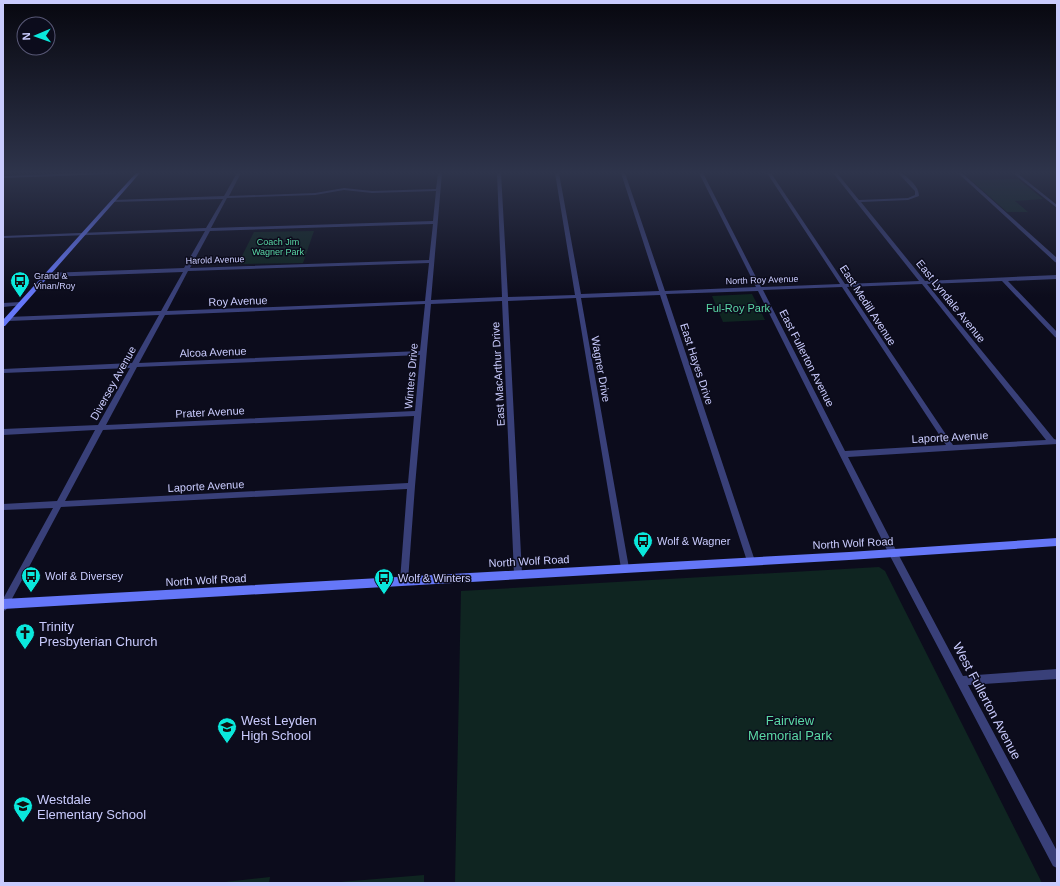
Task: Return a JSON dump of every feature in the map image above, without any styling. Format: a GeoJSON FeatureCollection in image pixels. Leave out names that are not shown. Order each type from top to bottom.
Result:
{"type":"FeatureCollection","features":[{"type":"Feature","properties":{"kind":"main road"},"geometry":{"type":"LineString","coordinates":[[3,324],[101,214]]}},
{"type":"Feature","properties":{"kind":"main road","name":"North Wolf Road"},"geometry":{"type":"LineString","coordinates":[[4,605],[1057,542]]}},
{"type":"Feature","properties":{"kind":"street","name":"Diversey Avenue"},"geometry":{"type":"LineString","coordinates":[[4,605],[217,214]]}},
{"type":"Feature","properties":{"kind":"street","name":"Winters Drive"},"geometry":{"type":"LineString","coordinates":[[404,581],[411,486],[436,214]]}},
{"type":"Feature","properties":{"kind":"street","name":"East MacArthur Drive"},"geometry":{"type":"LineString","coordinates":[[501,214],[518,574]]}},
{"type":"Feature","properties":{"kind":"street","name":"Wagner Drive"},"geometry":{"type":"LineString","coordinates":[[563,214],[625,568]]}},
{"type":"Feature","properties":{"kind":"street","name":"East Hayes Drive"},"geometry":{"type":"LineString","coordinates":[[637,214],[751,561]]}},
{"type":"Feature","properties":{"kind":"street","name":"East Fullerton Avenue"},"geometry":{"type":"LineString","coordinates":[[722,214],[893,553]]}},
{"type":"Feature","properties":{"kind":"street","name":"East Medill Avenue"},"geometry":{"type":"LineString","coordinates":[[796,214],[951,448]]}},
{"type":"Feature","properties":{"kind":"street","name":"East Lyndale Avenue"},"geometry":{"type":"LineString","coordinates":[[869,214],[923,283],[1055,442]]}},
{"type":"Feature","properties":{"kind":"street"},"geometry":{"type":"LineString","coordinates":[[1006,214],[1057,261]]}},
{"type":"Feature","properties":{"kind":"street"},"geometry":{"type":"LineString","coordinates":[[3,237],[436,222]]}},
{"type":"Feature","properties":{"kind":"street","name":"Harold Avenue"},"geometry":{"type":"LineString","coordinates":[[47,275],[432,261]]}},
{"type":"Feature","properties":{"kind":"street","name":"North Roy Avenue"},"geometry":{"type":"LineString","coordinates":[[468,301],[1057,277]]}},
{"type":"Feature","properties":{"kind":"street"},"geometry":{"type":"LineString","coordinates":[[1004,279],[1057,336]]}},
{"type":"Feature","properties":{"kind":"street","name":"Roy Avenue"},"geometry":{"type":"LineString","coordinates":[[8,319],[468,301]]}},
{"type":"Feature","properties":{"kind":"street"},"geometry":{"type":"LineString","coordinates":[[3,305],[21,304]]}},
{"type":"Feature","properties":{"kind":"street","name":"Alcoa Avenue"},"geometry":{"type":"LineString","coordinates":[[3,371],[423,353]]}},
{"type":"Feature","properties":{"kind":"street","name":"Prater Avenue"},"geometry":{"type":"LineString","coordinates":[[3,432],[418,413]]}},
{"type":"Feature","properties":{"kind":"street","name":"Laporte Avenue"},"geometry":{"type":"LineString","coordinates":[[844,454],[1055,442]]}},
{"type":"Feature","properties":{"kind":"street","name":"Laporte Avenue"},"geometry":{"type":"LineString","coordinates":[[3,508],[411,486]]}},
{"type":"Feature","properties":{"kind":"street","name":"West Fullerton Avenue"},"geometry":{"type":"LineString","coordinates":[[893,553],[1053,848],[1057,862]]}},
{"type":"Feature","properties":{"kind":"street"},"geometry":{"type":"LineString","coordinates":[[962,681],[1057,674]]}},
{"type":"Feature","properties":{"kind":"green space","name":"Coach Jim Wagner Park"},"geometry":{"type":"Polygon","coordinates":[[[314,231],[303,263],[238,264],[254,232],[314,231]]]}},
{"type":"Feature","properties":{"kind":"green space","name":"Ful-Roy Park"},"geometry":{"type":"Polygon","coordinates":[[[752,294],[765,320],[723,322],[712,296],[752,294]]]}},
{"type":"Feature","properties":{"kind":"green space","name":"Fairview Memorial Park"},"geometry":{"type":"Polygon","coordinates":[[[879,567],[885,571],[1042,883],[455,883],[461,591],[879,567]]]}},
{"type":"Feature","properties":{"kind":"green space"},"geometry":{"type":"Polygon","coordinates":[[[424,875],[424,883],[328,883],[424,875]]]}},
{"type":"Feature","properties":{"kind":"green space"},"geometry":{"type":"Polygon","coordinates":[[[270,877],[269,883],[216,883],[270,877]]]}},
{"type":"Feature","properties":{"kind":"place","name":"Grand & Vinan/Roy"},"geometry":{"type":"Point","coordinates":[20,298]}},
{"type":"Feature","properties":{"kind":"place","name":"Wolf & Wagner"},"geometry":{"type":"Point","coordinates":[643,558]}},
{"type":"Feature","properties":{"kind":"place","name":"Wolf & Diversey"},"geometry":{"type":"Point","coordinates":[31,593]}},
{"type":"Feature","properties":{"kind":"place","name":"Wolf & Winters"},"geometry":{"type":"Point","coordinates":[384,595]}},
{"type":"Feature","properties":{"kind":"place","name":"Trinity Presbyterian Church"},"geometry":{"type":"Point","coordinates":[25,650]}},
{"type":"Feature","properties":{"kind":"place","name":"West Leyden High School"},"geometry":{"type":"Point","coordinates":[227,744]}},
{"type":"Feature","properties":{"kind":"place","name":"Westdale Elementary School"},"geometry":{"type":"Point","coordinates":[23,823]}}]}
